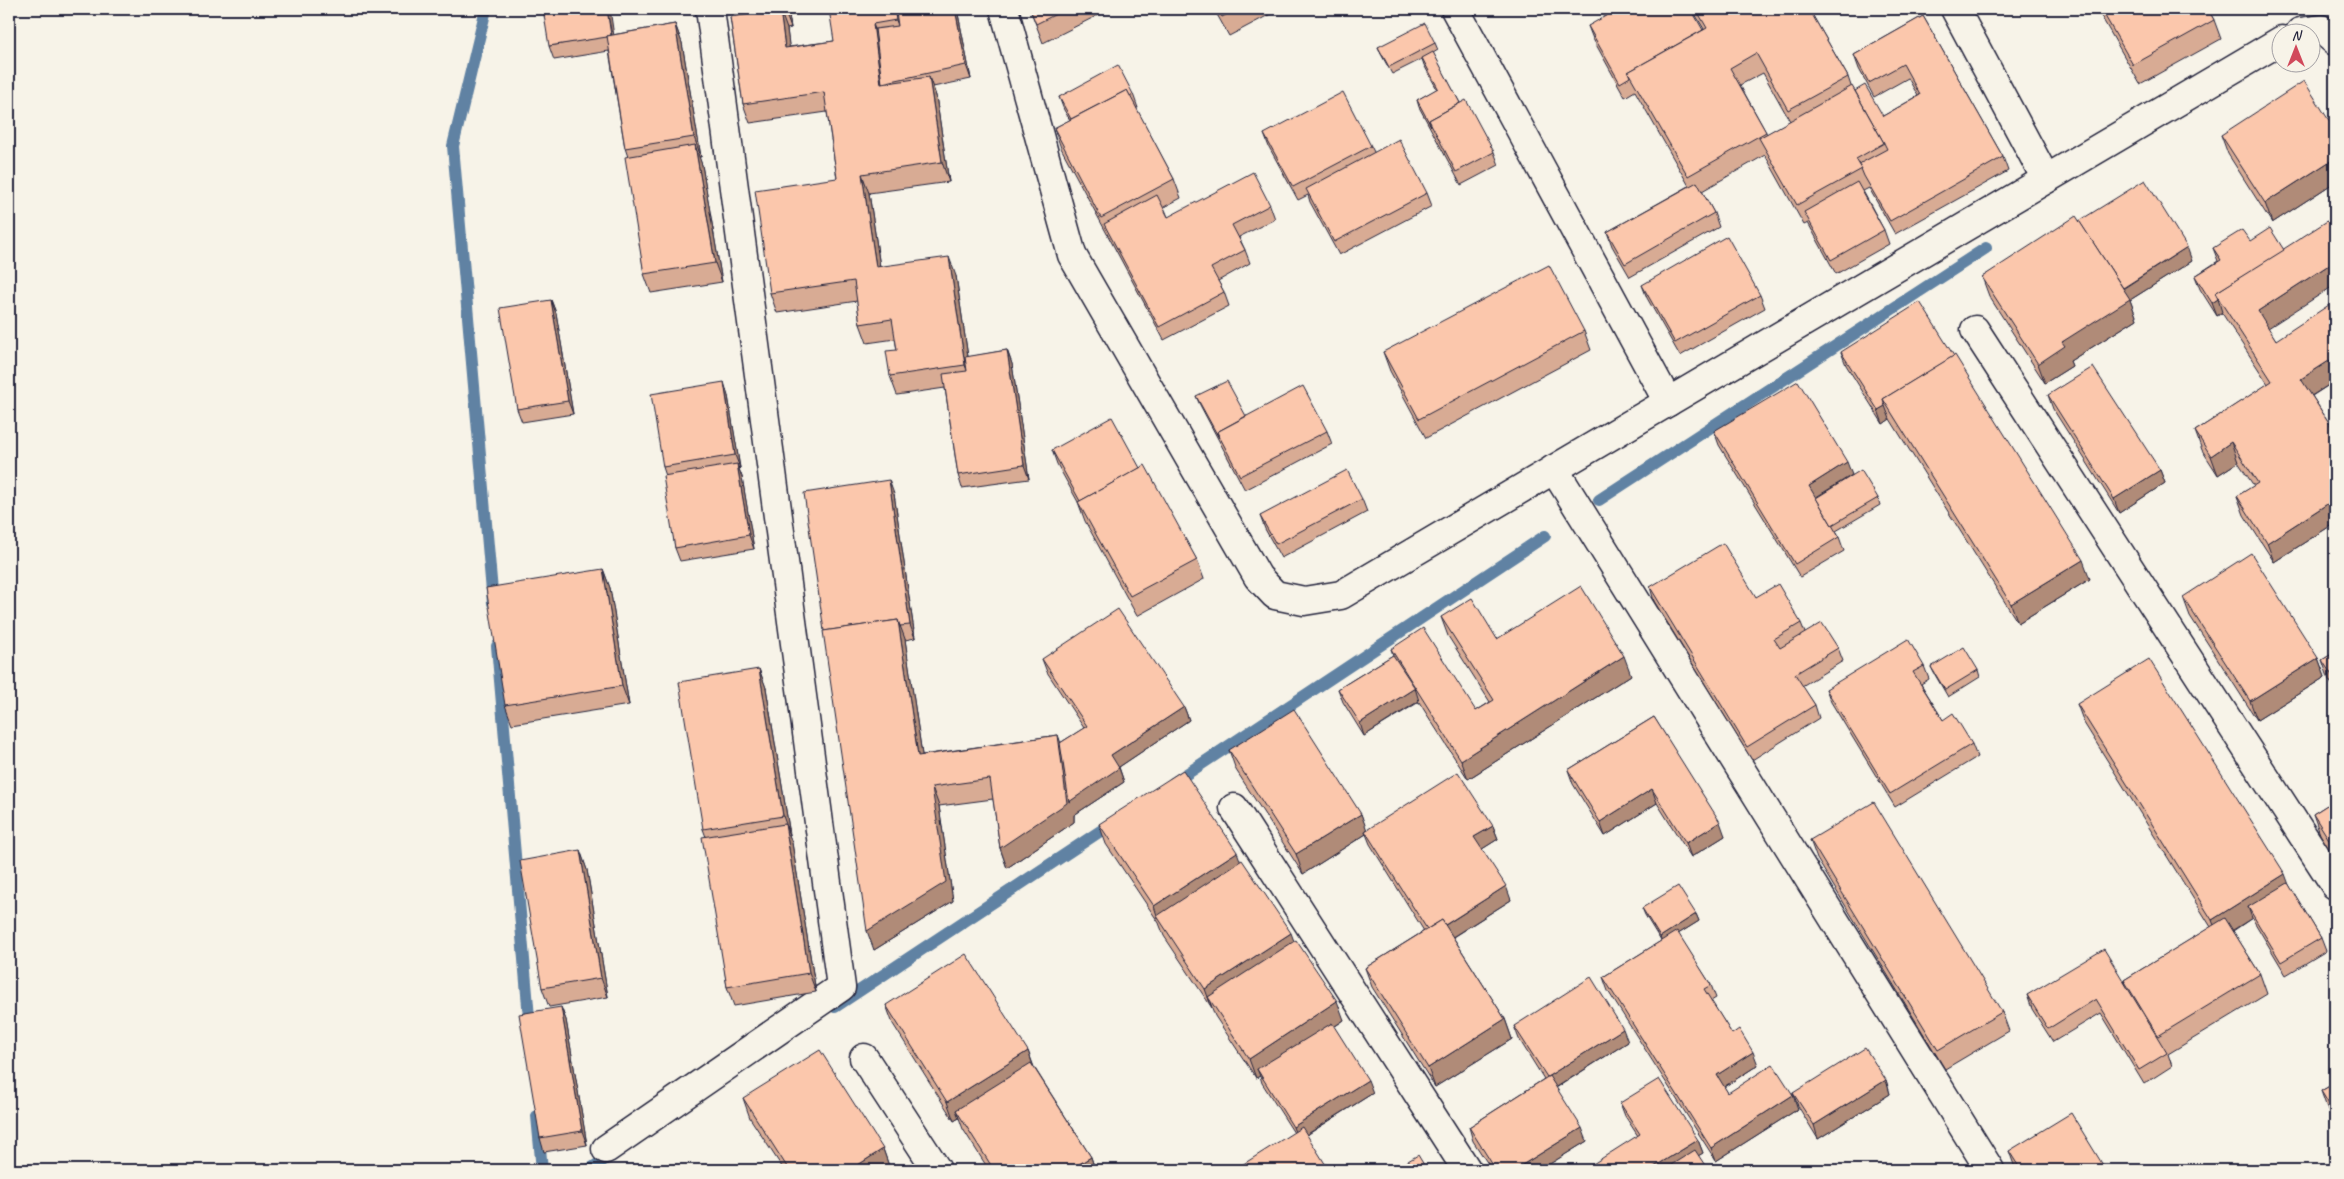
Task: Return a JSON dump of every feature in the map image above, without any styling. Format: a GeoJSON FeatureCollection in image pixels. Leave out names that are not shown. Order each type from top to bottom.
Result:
{"type":"FeatureCollection","features":[{"type":"Feature","properties":{"kind":"street"},"geometry":{"type":"LineString","coordinates":[[606,1149],[841,988],[710,9]]}},
{"type":"Feature","properties":{"kind":"street"},"geometry":{"type":"LineString","coordinates":[[1004,9],[1072,255],[1258,578],[1275,595],[1304,601],[1341,595],[2272,46]]}},
{"type":"Feature","properties":{"kind":"street"},"geometry":{"type":"LineString","coordinates":[[1455,9],[1668,402]]}},
{"type":"Feature","properties":{"kind":"street"},"geometry":{"type":"LineString","coordinates":[[1955,9],[2046,179]]}},
{"type":"Feature","properties":{"kind":"street"},"geometry":{"type":"LineString","coordinates":[[2322,30],[2335,41]]}},
{"type":"Feature","properties":{"kind":"street"},"geometry":{"type":"LineString","coordinates":[[1975,330],[2335,885]]}},
{"type":"Feature","properties":{"kind":"street"},"geometry":{"type":"LineString","coordinates":[[1554,469],[1990,1170]]}},
{"type":"Feature","properties":{"kind":"street"},"geometry":{"type":"LineString","coordinates":[[1234,808],[1467,1170]]}},
{"type":"Feature","properties":{"kind":"street"},"geometry":{"type":"LineString","coordinates":[[864,1058],[937,1170]]}},
{"type":"Feature","properties":{"kind":"building"},"geometry":{"type":"Polygon","coordinates":[[[543,9],[607,9],[611,35],[549,46],[543,9]]]}},
{"type":"Feature","properties":{"kind":"building"},"geometry":{"type":"Polygon","coordinates":[[[734,9],[785,9],[786,15],[782,16],[780,10],[735,17],[734,9]]]}},
{"type":"Feature","properties":{"kind":"building"},"geometry":{"type":"Polygon","coordinates":[[[829,9],[894,9],[896,20],[873,24],[881,84],[929,77],[942,162],[862,174],[876,267],[949,257],[965,365],[890,376],[886,351],[897,350],[892,319],[860,324],[854,281],[770,293],[755,190],[837,178],[824,92],[743,104],[730,17],[780,10],[785,48],[834,41],[829,9]]]}},
{"type":"Feature","properties":{"kind":"building"},"geometry":{"type":"Polygon","coordinates":[[[914,9],[955,9],[966,65],[882,83],[875,29],[898,26],[896,12],[914,9]]]}},
{"type":"Feature","properties":{"kind":"building"},"geometry":{"type":"Polygon","coordinates":[[[1030,9],[1066,9],[1036,24],[1030,9]]]}},
{"type":"Feature","properties":{"kind":"building"},"geometry":{"type":"Polygon","coordinates":[[[1218,9],[1237,9],[1222,17],[1218,9]]]}},
{"type":"Feature","properties":{"kind":"building"},"geometry":{"type":"Polygon","coordinates":[[[1618,9],[1691,9],[1703,30],[1628,72],[1630,77],[1620,83],[1588,26],[1618,9]]]}},
{"type":"Feature","properties":{"kind":"building"},"geometry":{"type":"Polygon","coordinates":[[[1696,9],[1809,9],[1848,77],[1788,110],[1756,53],[1730,68],[1766,132],[1688,176],[1628,72],[1707,28],[1696,9]]]}},
{"type":"Feature","properties":{"kind":"building"},"geometry":{"type":"Polygon","coordinates":[[[2101,9],[2208,9],[2214,20],[2133,65],[2101,9]]]}},
{"type":"Feature","properties":{"kind":"building"},"geometry":{"type":"Polygon","coordinates":[[[1923,16],[2003,157],[1890,221],[1859,164],[1887,149],[1855,91],[1865,85],[1883,116],[1920,95],[1903,64],[1869,83],[1854,55],[1923,16]]]}},
{"type":"Feature","properties":{"kind":"building"},"geometry":{"type":"Polygon","coordinates":[[[1425,23],[1435,43],[1389,67],[1378,47],[1425,23]]]}},
{"type":"Feature","properties":{"kind":"building"},"geometry":{"type":"Polygon","coordinates":[[[675,24],[694,137],[625,148],[607,36],[675,24]]]}},
{"type":"Feature","properties":{"kind":"building"},"geometry":{"type":"Polygon","coordinates":[[[1433,52],[1460,103],[1429,120],[1431,126],[1417,100],[1438,88],[1422,58],[1433,52]]]}},
{"type":"Feature","properties":{"kind":"building"},"geometry":{"type":"Polygon","coordinates":[[[1118,65],[1133,94],[1130,96],[1127,90],[1071,119],[1059,97],[1118,65]]]}},
{"type":"Feature","properties":{"kind":"building"},"geometry":{"type":"Polygon","coordinates":[[[2304,81],[2335,130],[2335,158],[2265,203],[2221,135],[2304,81]]]}},
{"type":"Feature","properties":{"kind":"building"},"geometry":{"type":"Polygon","coordinates":[[[1852,86],[1884,143],[1856,159],[1862,169],[1797,205],[1759,138],[1852,86]]]}},
{"type":"Feature","properties":{"kind":"building"},"geometry":{"type":"Polygon","coordinates":[[[1127,90],[1174,179],[1101,218],[1054,128],[1127,90]]]}},
{"type":"Feature","properties":{"kind":"building"},"geometry":{"type":"Polygon","coordinates":[[[1343,92],[1371,146],[1293,187],[1264,134],[1343,92]]]}},
{"type":"Feature","properties":{"kind":"building"},"geometry":{"type":"Polygon","coordinates":[[[1466,100],[1494,152],[1456,172],[1429,120],[1466,100]]]}},
{"type":"Feature","properties":{"kind":"building"},"geometry":{"type":"Polygon","coordinates":[[[1399,139],[1427,193],[1334,242],[1306,189],[1399,139]]]}},
{"type":"Feature","properties":{"kind":"building"},"geometry":{"type":"Polygon","coordinates":[[[695,145],[715,263],[644,274],[625,157],[695,145]]]}},
{"type":"Feature","properties":{"kind":"building"},"geometry":{"type":"Polygon","coordinates":[[[1253,172],[1270,205],[1232,225],[1245,250],[1211,268],[1224,292],[1159,327],[1104,224],[1157,195],[1168,217],[1253,172]]]}},
{"type":"Feature","properties":{"kind":"building"},"geometry":{"type":"Polygon","coordinates":[[[2145,180],[2187,247],[2123,288],[2079,221],[2145,180]]]}},
{"type":"Feature","properties":{"kind":"building"},"geometry":{"type":"Polygon","coordinates":[[[1697,182],[1714,213],[1625,264],[1607,232],[1697,182]]]}},
{"type":"Feature","properties":{"kind":"building"},"geometry":{"type":"Polygon","coordinates":[[[1857,182],[1884,230],[1831,260],[1804,212],[1857,182]]]}},
{"type":"Feature","properties":{"kind":"building"},"geometry":{"type":"Polygon","coordinates":[[[2076,216],[2130,299],[2062,342],[2065,346],[2038,364],[1982,277],[2076,216]]]}},
{"type":"Feature","properties":{"kind":"building"},"geometry":{"type":"Polygon","coordinates":[[[2335,216],[2335,261],[2258,311],[2276,340],[2335,301],[2335,357],[2301,379],[2335,432],[2335,499],[2267,543],[2237,496],[2258,483],[2231,442],[2211,456],[2195,431],[2272,381],[2215,293],[2335,216]]]}},
{"type":"Feature","properties":{"kind":"building"},"geometry":{"type":"Polygon","coordinates":[[[2270,228],[2284,250],[2215,293],[2218,299],[2212,303],[2195,276],[2221,260],[2213,248],[2242,230],[2250,241],[2270,228]]]}},
{"type":"Feature","properties":{"kind":"building"},"geometry":{"type":"Polygon","coordinates":[[[1727,236],[1760,295],[1675,343],[1642,285],[1727,236]]]}},
{"type":"Feature","properties":{"kind":"building"},"geometry":{"type":"Polygon","coordinates":[[[1549,265],[1584,331],[1419,419],[1383,352],[1549,265]]]}},
{"type":"Feature","properties":{"kind":"building"},"geometry":{"type":"Polygon","coordinates":[[[551,300],[568,401],[517,409],[500,308],[551,300]]]}},
{"type":"Feature","properties":{"kind":"building"},"geometry":{"type":"Polygon","coordinates":[[[1920,302],[1954,356],[1883,399],[1885,406],[1878,410],[1841,352],[1920,302]]]}},
{"type":"Feature","properties":{"kind":"building"},"geometry":{"type":"Polygon","coordinates":[[[1007,350],[1024,465],[958,475],[943,374],[967,371],[965,357],[1007,350]]]}},
{"type":"Feature","properties":{"kind":"building"},"geometry":{"type":"Polygon","coordinates":[[[1955,355],[2083,560],[2011,604],[1883,399],[1955,355]]]}},
{"type":"Feature","properties":{"kind":"building"},"geometry":{"type":"Polygon","coordinates":[[[2093,367],[2160,470],[2114,499],[2048,395],[2093,367]]]}},
{"type":"Feature","properties":{"kind":"building"},"geometry":{"type":"Polygon","coordinates":[[[1227,381],[1246,416],[1217,432],[1219,438],[1196,396],[1227,381]]]}},
{"type":"Feature","properties":{"kind":"building"},"geometry":{"type":"Polygon","coordinates":[[[1798,381],[1847,462],[1809,486],[1839,537],[1795,564],[1714,431],[1798,381]]]}},
{"type":"Feature","properties":{"kind":"building"},"geometry":{"type":"Polygon","coordinates":[[[724,382],[735,455],[663,467],[651,394],[724,382]]]}},
{"type":"Feature","properties":{"kind":"building"},"geometry":{"type":"Polygon","coordinates":[[[1303,386],[1327,431],[1240,476],[1217,432],[1303,386]]]}},
{"type":"Feature","properties":{"kind":"building"},"geometry":{"type":"Polygon","coordinates":[[[1112,417],[1140,468],[1080,501],[1052,450],[1112,417]]]}},
{"type":"Feature","properties":{"kind":"building"},"geometry":{"type":"Polygon","coordinates":[[[737,464],[749,535],[675,548],[663,476],[737,464]]]}},
{"type":"Feature","properties":{"kind":"building"},"geometry":{"type":"Polygon","coordinates":[[[1145,465],[1197,560],[1130,596],[1078,502],[1145,465]]]}},
{"type":"Feature","properties":{"kind":"building"},"geometry":{"type":"Polygon","coordinates":[[[1347,470],[1362,499],[1276,544],[1260,516],[1347,470]]]}},
{"type":"Feature","properties":{"kind":"building"},"geometry":{"type":"Polygon","coordinates":[[[1861,470],[1878,498],[1832,525],[1816,498],[1861,470]]]}},
{"type":"Feature","properties":{"kind":"building"},"geometry":{"type":"Polygon","coordinates":[[[889,480],[910,625],[900,626],[898,620],[824,631],[804,493],[889,480]]]}},
{"type":"Feature","properties":{"kind":"building"},"geometry":{"type":"Polygon","coordinates":[[[1723,543],[1756,597],[1778,584],[1801,623],[1774,639],[1780,648],[1822,623],[1838,648],[1795,674],[1815,705],[1747,747],[1650,587],[1723,543]]]}},
{"type":"Feature","properties":{"kind":"building"},"geometry":{"type":"Polygon","coordinates":[[[2251,553],[2318,658],[2250,701],[2183,597],[2251,553]]]}},
{"type":"Feature","properties":{"kind":"building"},"geometry":{"type":"Polygon","coordinates":[[[603,569],[622,686],[505,705],[486,588],[603,569]]]}},
{"type":"Feature","properties":{"kind":"building"},"geometry":{"type":"Polygon","coordinates":[[[1581,586],[1624,656],[1461,760],[1391,649],[1423,628],[1476,711],[1494,700],[1441,617],[1472,598],[1497,639],[1581,586]]]}},
{"type":"Feature","properties":{"kind":"building"},"geometry":{"type":"Polygon","coordinates":[[[1118,609],[1184,707],[1111,755],[1119,768],[1069,802],[1060,743],[1087,726],[1042,659],[1118,609]]]}},
{"type":"Feature","properties":{"kind":"building"},"geometry":{"type":"Polygon","coordinates":[[[898,620],[918,756],[1058,735],[1067,803],[1000,848],[990,779],[932,787],[946,882],[867,931],[823,631],[898,620]]]}},
{"type":"Feature","properties":{"kind":"building"},"geometry":{"type":"Polygon","coordinates":[[[1908,639],[1924,666],[1913,672],[1943,720],[1953,713],[1972,744],[1890,794],[1826,689],[1908,639]]]}},
{"type":"Feature","properties":{"kind":"building"},"geometry":{"type":"Polygon","coordinates":[[[1964,647],[1978,670],[1945,690],[1931,667],[1964,647]]]}},
{"type":"Feature","properties":{"kind":"building"},"geometry":{"type":"Polygon","coordinates":[[[2335,652],[2335,680],[2322,660],[2335,652]]]}},
{"type":"Feature","properties":{"kind":"building"},"geometry":{"type":"Polygon","coordinates":[[[1393,655],[1415,688],[1360,723],[1338,689],[1393,655]]]}},
{"type":"Feature","properties":{"kind":"building"},"geometry":{"type":"Polygon","coordinates":[[[2149,659],[2285,874],[2212,920],[2077,704],[2149,659]]]}},
{"type":"Feature","properties":{"kind":"building"},"geometry":{"type":"Polygon","coordinates":[[[759,669],[783,816],[703,829],[679,682],[759,669]]]}},
{"type":"Feature","properties":{"kind":"building"},"geometry":{"type":"Polygon","coordinates":[[[1294,709],[1361,814],[1296,854],[1229,750],[1294,709]]]}},
{"type":"Feature","properties":{"kind":"building"},"geometry":{"type":"Polygon","coordinates":[[[1654,717],[1720,822],[1686,843],[1652,789],[1600,822],[1568,770],[1654,717]]]}},
{"type":"Feature","properties":{"kind":"building"},"geometry":{"type":"Polygon","coordinates":[[[1183,770],[1237,852],[1154,906],[1099,824],[1183,770]]]}},
{"type":"Feature","properties":{"kind":"building"},"geometry":{"type":"Polygon","coordinates":[[[1458,772],[1493,826],[1474,837],[1506,886],[1445,925],[1442,920],[1427,929],[1365,831],[1458,772]]]}},
{"type":"Feature","properties":{"kind":"building"},"geometry":{"type":"Polygon","coordinates":[[[2335,800],[2335,849],[2313,814],[2335,800]]]}},
{"type":"Feature","properties":{"kind":"building"},"geometry":{"type":"Polygon","coordinates":[[[1874,802],[2002,1012],[1938,1050],[1810,840],[1874,802]]]}},
{"type":"Feature","properties":{"kind":"building"},"geometry":{"type":"Polygon","coordinates":[[[785,824],[809,973],[727,987],[702,837],[785,824]]]}},
{"type":"Feature","properties":{"kind":"building"},"geometry":{"type":"Polygon","coordinates":[[[580,850],[601,978],[542,988],[520,861],[580,850]]]}},
{"type":"Feature","properties":{"kind":"building"},"geometry":{"type":"Polygon","coordinates":[[[1242,860],[1291,933],[1205,989],[1157,916],[1242,860]]]}},
{"type":"Feature","properties":{"kind":"building"},"geometry":{"type":"Polygon","coordinates":[[[2288,883],[2321,938],[2281,962],[2248,907],[2288,883]]]}},
{"type":"Feature","properties":{"kind":"building"},"geometry":{"type":"Polygon","coordinates":[[[1678,886],[1696,914],[1660,937],[1642,908],[1678,886]]]}},
{"type":"Feature","properties":{"kind":"building"},"geometry":{"type":"Polygon","coordinates":[[[2225,918],[2260,974],[2158,1036],[2124,980],[2225,918]]]}},
{"type":"Feature","properties":{"kind":"building"},"geometry":{"type":"Polygon","coordinates":[[[1442,920],[1505,1019],[1428,1068],[1365,968],[1442,920]]]}},
{"type":"Feature","properties":{"kind":"building"},"geometry":{"type":"Polygon","coordinates":[[[1677,931],[1711,985],[1704,989],[1732,1034],[1739,1029],[1753,1052],[1717,1075],[1728,1093],[1773,1064],[1793,1095],[1711,1148],[1603,977],[1677,931]]]}},
{"type":"Feature","properties":{"kind":"building"},"geometry":{"type":"Polygon","coordinates":[[[1296,940],[1337,1001],[1249,1059],[1208,997],[1296,940]]]}},
{"type":"Feature","properties":{"kind":"building"},"geometry":{"type":"Polygon","coordinates":[[[2104,949],[2167,1053],[2139,1070],[2096,999],[2048,1029],[2027,995],[2104,949]]]}},
{"type":"Feature","properties":{"kind":"building"},"geometry":{"type":"Polygon","coordinates":[[[966,954],[1028,1051],[947,1102],[886,1005],[966,954]]]}},
{"type":"Feature","properties":{"kind":"building"},"geometry":{"type":"Polygon","coordinates":[[[1591,977],[1623,1029],[1547,1077],[1514,1026],[1591,977]]]}},
{"type":"Feature","properties":{"kind":"building"},"geometry":{"type":"Polygon","coordinates":[[[561,1007],[582,1131],[540,1138],[519,1014],[561,1007]]]}},
{"type":"Feature","properties":{"kind":"building"},"geometry":{"type":"Polygon","coordinates":[[[1332,1023],[1368,1080],[1293,1127],[1257,1069],[1332,1023]]]}},
{"type":"Feature","properties":{"kind":"building"},"geometry":{"type":"Polygon","coordinates":[[[1865,1048],[1886,1080],[1814,1125],[1793,1093],[1865,1048]]]}},
{"type":"Feature","properties":{"kind":"building"},"geometry":{"type":"Polygon","coordinates":[[[820,1050],[883,1149],[850,1170],[789,1170],[743,1098],[820,1050]]]}},
{"type":"Feature","properties":{"kind":"building"},"geometry":{"type":"Polygon","coordinates":[[[1031,1063],[1091,1157],[1069,1170],[994,1170],[956,1110],[1031,1063]]]}},
{"type":"Feature","properties":{"kind":"building"},"geometry":{"type":"Polygon","coordinates":[[[1549,1076],[1582,1128],[1514,1170],[1496,1170],[1469,1127],[1549,1076]]]}},
{"type":"Feature","properties":{"kind":"building"},"geometry":{"type":"Polygon","coordinates":[[[1659,1079],[1698,1140],[1649,1170],[1586,1170],[1640,1134],[1620,1103],[1659,1079]]]}},
{"type":"Feature","properties":{"kind":"building"},"geometry":{"type":"Polygon","coordinates":[[[2335,1083],[2335,1114],[2321,1091],[2335,1083]]]}},
{"type":"Feature","properties":{"kind":"building"},"geometry":{"type":"Polygon","coordinates":[[[2071,1113],[2106,1170],[2021,1170],[2009,1151],[2071,1113]]]}},
{"type":"Feature","properties":{"kind":"building"},"geometry":{"type":"Polygon","coordinates":[[[1302,1127],[1329,1170],[1234,1170],[1302,1127]]]}},
{"type":"Feature","properties":{"kind":"building"},"geometry":{"type":"Polygon","coordinates":[[[1695,1150],[1708,1170],[1663,1170],[1695,1150]]]}},
{"type":"Feature","properties":{"kind":"building"},"geometry":{"type":"Polygon","coordinates":[[[1418,1155],[1427,1170],[1393,1170],[1418,1155]]]}},
{"type":"Feature","properties":{"kind":"building"},"geometry":{"type":"Polygon","coordinates":[[[1095,1166],[1098,1170],[1088,1170],[1095,1166]]]}},
{"type":"Feature","properties":{"kind":"waterway"},"geometry":{"type":"LineString","coordinates":[[486,9],[453,146],[493,603]]}},
{"type":"Feature","properties":{"kind":"waterway"},"geometry":{"type":"LineString","coordinates":[[1599,500],[1986,248]]}},
{"type":"Feature","properties":{"kind":"waterway"},"geometry":{"type":"LineString","coordinates":[[1173,783],[1545,536]]}},
{"type":"Feature","properties":{"kind":"waterway"},"geometry":{"type":"LineString","coordinates":[[497,646],[530,1029]]}},
{"type":"Feature","properties":{"kind":"waterway"},"geometry":{"type":"LineString","coordinates":[[835,1007],[1114,822]]}},
{"type":"Feature","properties":{"kind":"waterway"},"geometry":{"type":"LineString","coordinates":[[537,1116],[542,1170]]}},
{"type":"Feature","properties":{"kind":"waterway"},"geometry":{"type":"LineString","coordinates":[[589,1170],[616,1152]]}}]}
